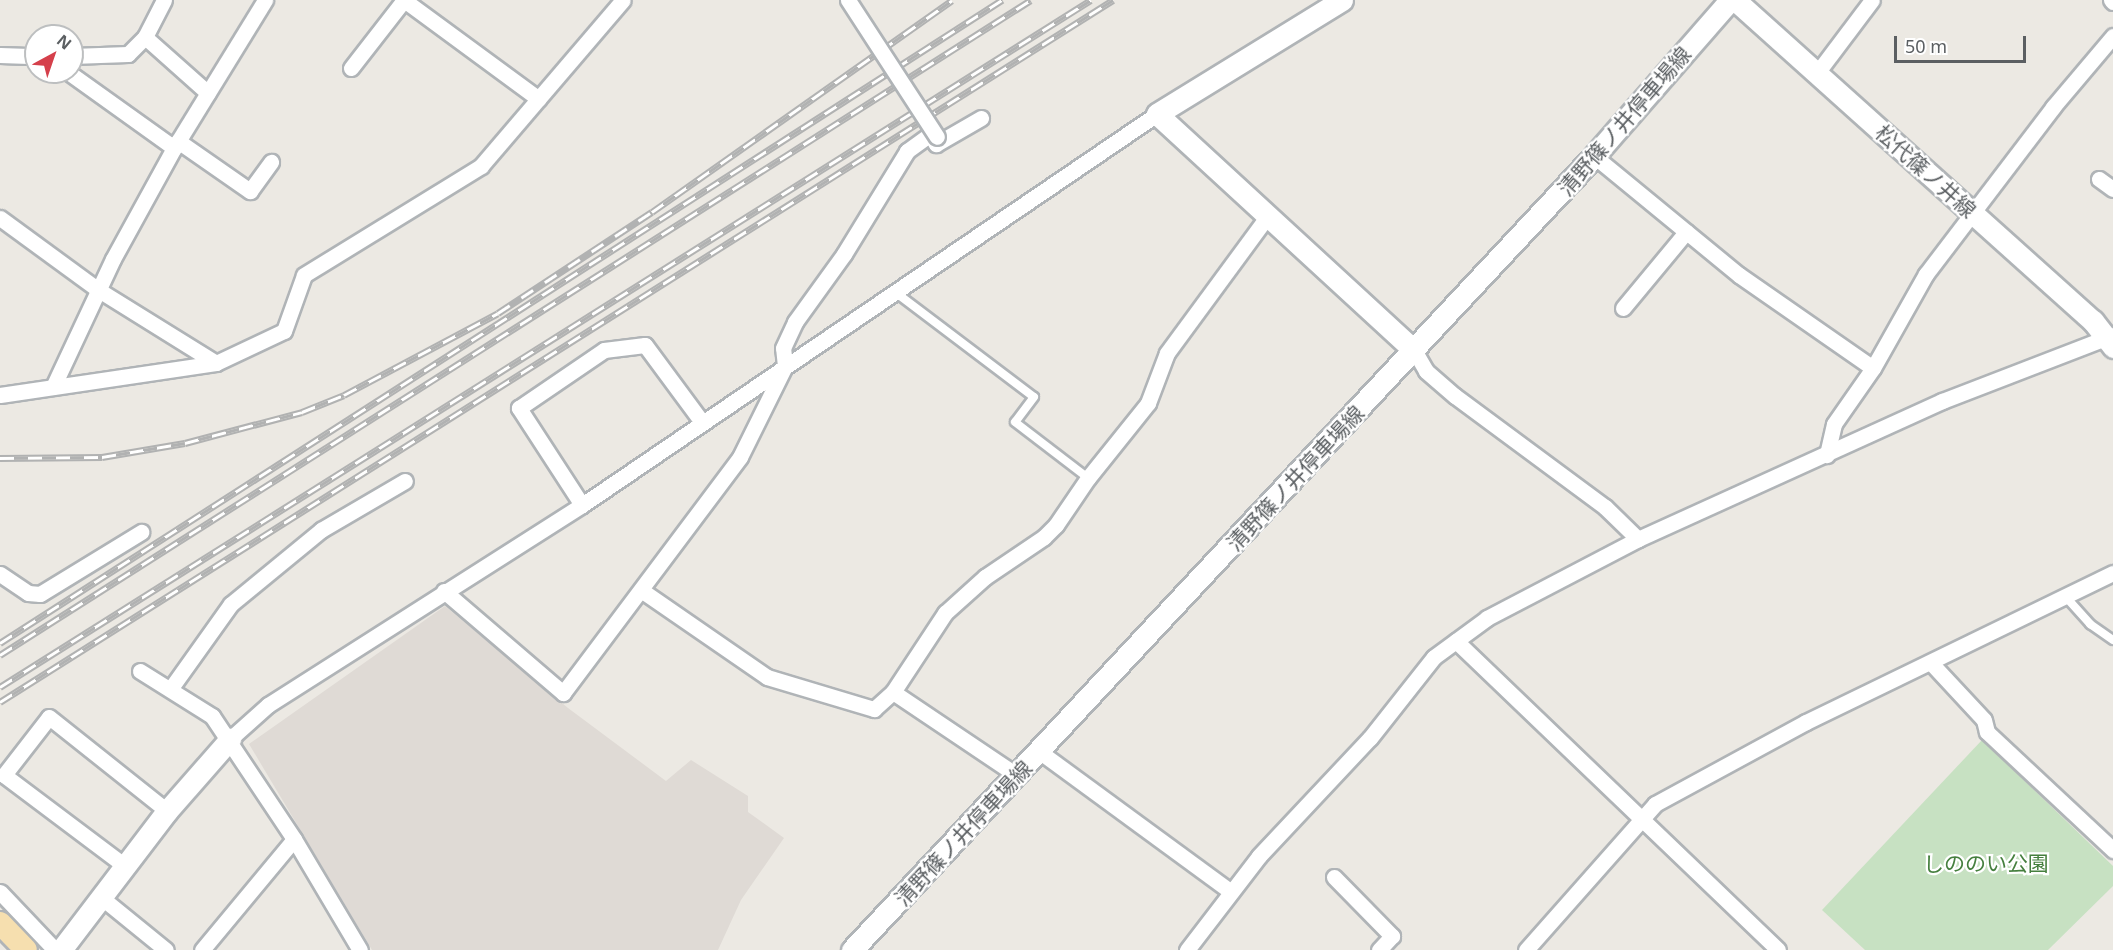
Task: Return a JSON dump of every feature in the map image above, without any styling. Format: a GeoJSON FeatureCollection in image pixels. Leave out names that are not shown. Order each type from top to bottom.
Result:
{"type":"FeatureCollection","features":[{"type":"Feature","properties":{"kind":"main road"},"geometry":{"type":"LineString","coordinates":[[1342,0],[1157,114],[1269,214],[1414,350]]}},
{"type":"Feature","properties":{"kind":"main road","name":"松代篠ノ井線"},"geometry":{"type":"LineString","coordinates":[[1732,0],[1817,73],[2093,321],[2110,339]]}},
{"type":"Feature","properties":{"kind":"main road","name":"清野篠ノ井停車場線"},"geometry":{"type":"LineString","coordinates":[[852,950],[1018,776],[1594,156],[1732,0]]}},
{"type":"Feature","properties":{"kind":"main road"},"geometry":{"type":"LineString","coordinates":[[61,950],[167,811],[230,739]]}},
{"type":"Feature","properties":{"kind":"main road"},"geometry":{"type":"LineString","coordinates":[[0,923],[26,950]]}},
{"type":"Feature","properties":{"kind":"street"},"geometry":{"type":"LineString","coordinates":[[84,56],[128,54],[145,37],[164,0]]}},
{"type":"Feature","properties":{"kind":"street"},"geometry":{"type":"LineString","coordinates":[[53,387],[97,289],[176,145],[265,0]]}},
{"type":"Feature","properties":{"kind":"street"},"geometry":{"type":"LineString","coordinates":[[351,68],[404,0],[539,99]]}},
{"type":"Feature","properties":{"kind":"street"},"geometry":{"type":"LineString","coordinates":[[0,395],[216,363],[284,332],[304,274],[481,166],[623,0]]}},
{"type":"Feature","properties":{"kind":"street"},"geometry":{"type":"LineString","coordinates":[[848,0],[937,137]]}},
{"type":"Feature","properties":{"kind":"street"},"geometry":{"type":"LineString","coordinates":[[860,0],[895,55]]}},
{"type":"Feature","properties":{"kind":"street"},"geometry":{"type":"LineString","coordinates":[[1817,73],[1872,0]]}},
{"type":"Feature","properties":{"kind":"street"},"geometry":{"type":"LineString","coordinates":[[1827,455],[1834,424],[1873,368],[1926,274],[2113,36]]}},
{"type":"Feature","properties":{"kind":"street"},"geometry":{"type":"LineString","coordinates":[[145,37],[208,93]]}},
{"type":"Feature","properties":{"kind":"street"},"geometry":{"type":"LineString","coordinates":[[0,55],[24,56]]}},
{"type":"Feature","properties":{"kind":"street"},"geometry":{"type":"LineString","coordinates":[[84,83],[176,145],[250,190],[271,162]]}},
{"type":"Feature","properties":{"kind":"street"},"geometry":{"type":"LineString","coordinates":[[230,739],[268,705],[582,505],[1157,114]]}},
{"type":"Feature","properties":{"kind":"street"},"geometry":{"type":"LineString","coordinates":[[444,591],[563,693],[740,457],[785,366],[783,348],[795,322],[844,254],[907,151],[930,134],[936,144],[981,118]]}},
{"type":"Feature","properties":{"kind":"street"},"geometry":{"type":"LineString","coordinates":[[1594,156],[1739,275],[1873,368]]}},
{"type":"Feature","properties":{"kind":"street"},"geometry":{"type":"LineString","coordinates":[[2099,180],[2113,189]]}},
{"type":"Feature","properties":{"kind":"street"},"geometry":{"type":"LineString","coordinates":[[641,590],[767,677],[874,709],[893,692],[945,613],[985,577],[1044,537],[1148,402],[1167,353],[1269,214]]}},
{"type":"Feature","properties":{"kind":"street"},"geometry":{"type":"LineString","coordinates":[[0,218],[97,289],[216,363]]}},
{"type":"Feature","properties":{"kind":"street"},"geometry":{"type":"LineString","coordinates":[[1623,308],[1686,232]]}},
{"type":"Feature","properties":{"kind":"street"},"geometry":{"type":"LineString","coordinates":[[1187,950],[1230,891],[1370,738],[1434,657],[1487,618],[1638,538],[1827,455],[1942,401],[2110,339]]}},
{"type":"Feature","properties":{"kind":"street"},"geometry":{"type":"LineString","coordinates":[[582,505],[519,408],[604,350],[645,345],[702,422]]}},
{"type":"Feature","properties":{"kind":"street"},"geometry":{"type":"LineString","coordinates":[[1414,350],[1426,371],[1455,396],[1605,507],[1638,538]]}},
{"type":"Feature","properties":{"kind":"street"},"geometry":{"type":"LineString","coordinates":[[171,688],[231,604],[321,530],[405,481]]}},
{"type":"Feature","properties":{"kind":"street"},"geometry":{"type":"LineString","coordinates":[[0,574],[28,593],[40,594],[141,532]]}},
{"type":"Feature","properties":{"kind":"street"},"geometry":{"type":"LineString","coordinates":[[1526,950],[1655,804],[1806,722],[1932,664],[2113,573]]}},
{"type":"Feature","properties":{"kind":"street"},"geometry":{"type":"LineString","coordinates":[[1456,641],[1643,817],[1778,950]]}},
{"type":"Feature","properties":{"kind":"street"},"geometry":{"type":"LineString","coordinates":[[1932,664],[1984,720],[1987,732],[2113,850]]}},
{"type":"Feature","properties":{"kind":"street"},"geometry":{"type":"LineString","coordinates":[[140,671],[171,688],[212,716],[230,739],[294,839],[360,950]]}},
{"type":"Feature","properties":{"kind":"street"},"geometry":{"type":"LineString","coordinates":[[893,692],[1018,776]]}},
{"type":"Feature","properties":{"kind":"street"},"geometry":{"type":"LineString","coordinates":[[125,866],[2,774],[49,717],[167,811]]}},
{"type":"Feature","properties":{"kind":"street"},"geometry":{"type":"LineString","coordinates":[[1040,752],[1230,891]]}},
{"type":"Feature","properties":{"kind":"street"},"geometry":{"type":"LineString","coordinates":[[202,950],[294,839]]}},
{"type":"Feature","properties":{"kind":"street"},"geometry":{"type":"LineString","coordinates":[[1334,877],[1392,936],[1379,950]]}},
{"type":"Feature","properties":{"kind":"street"},"geometry":{"type":"LineString","coordinates":[[0,892],[55,950]]}},
{"type":"Feature","properties":{"kind":"street"},"geometry":{"type":"LineString","coordinates":[[102,898],[166,950]]}},
{"type":"Feature","properties":{"kind":"lane"},"geometry":{"type":"LineString","coordinates":[[894,291],[1034,397],[1015,422],[1088,478]]}},
{"type":"Feature","properties":{"kind":"lane"},"geometry":{"type":"LineString","coordinates":[[2065,596],[2090,624],[2113,640]]}},
{"type":"Feature","properties":{"kind":"shaded area"},"geometry":{"type":"Polygon","coordinates":[[[445,606],[568,708],[666,781],[691,760],[748,796],[748,812],[784,838],[741,900],[718,950],[372,950],[249,744],[445,606]]]}},
{"type":"Feature","properties":{"kind":"green space","name":"しののい公園"},"geometry":{"type":"Polygon","coordinates":[[[1982,740],[2113,866],[2113,886],[2048,950],[1865,950],[1822,910],[1982,740]]]}},
{"type":"Feature","properties":{"kind":"railway"},"geometry":{"type":"LineString","coordinates":[[0,458],[102,457],[185,443],[302,412],[344,395],[498,313],[652,212],[952,0]]}},
{"type":"Feature","properties":{"kind":"railway"},"geometry":{"type":"LineString","coordinates":[[0,643],[1002,0]]}},
{"type":"Feature","properties":{"kind":"railway"},"geometry":{"type":"LineString","coordinates":[[0,655],[1031,0]]}},
{"type":"Feature","properties":{"kind":"railway"},"geometry":{"type":"LineString","coordinates":[[0,687],[1091,0]]}},
{"type":"Feature","properties":{"kind":"railway"},"geometry":{"type":"LineString","coordinates":[[0,702],[1113,0]]}}]}
